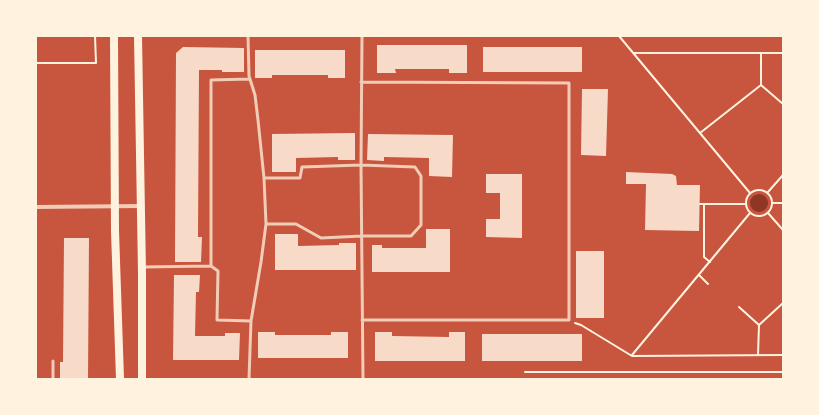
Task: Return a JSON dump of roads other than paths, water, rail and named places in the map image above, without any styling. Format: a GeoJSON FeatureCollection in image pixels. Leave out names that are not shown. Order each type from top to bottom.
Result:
{"type":"FeatureCollection","features":[{"type":"Feature","properties":{"kind":"main road"},"geometry":{"type":"LineString","coordinates":[[114,36],[120,379]]}},
{"type":"Feature","properties":{"kind":"main road"},"geometry":{"type":"LineString","coordinates":[[138,36],[142,267],[142,379]]}},
{"type":"Feature","properties":{"kind":"street"},"geometry":{"type":"LineString","coordinates":[[36,207],[141,206]]}},
{"type":"Feature","properties":{"kind":"lane"},"geometry":{"type":"LineString","coordinates":[[248,36],[250,79],[255,94],[264,178],[266,224],[251,321],[249,379]]}},
{"type":"Feature","properties":{"kind":"lane"},"geometry":{"type":"LineString","coordinates":[[362,36],[361,166],[363,379]]}},
{"type":"Feature","properties":{"kind":"lane"},"geometry":{"type":"LineString","coordinates":[[211,266],[211,80],[250,79]]}},
{"type":"Feature","properties":{"kind":"lane"},"geometry":{"type":"LineString","coordinates":[[361,82],[569,83],[569,320],[362,320]]}},
{"type":"Feature","properties":{"kind":"lane"},"geometry":{"type":"LineString","coordinates":[[264,178],[300,178],[302,167],[361,166],[415,167],[421,176],[421,225],[411,236],[321,238],[296,224],[266,224]]}},
{"type":"Feature","properties":{"kind":"lane"},"geometry":{"type":"LineString","coordinates":[[142,267],[211,266],[218,271],[217,320],[251,321]]}},
{"type":"Feature","properties":{"kind":"lane"},"geometry":{"type":"LineString","coordinates":[[53,360],[53,379]]}}]}
